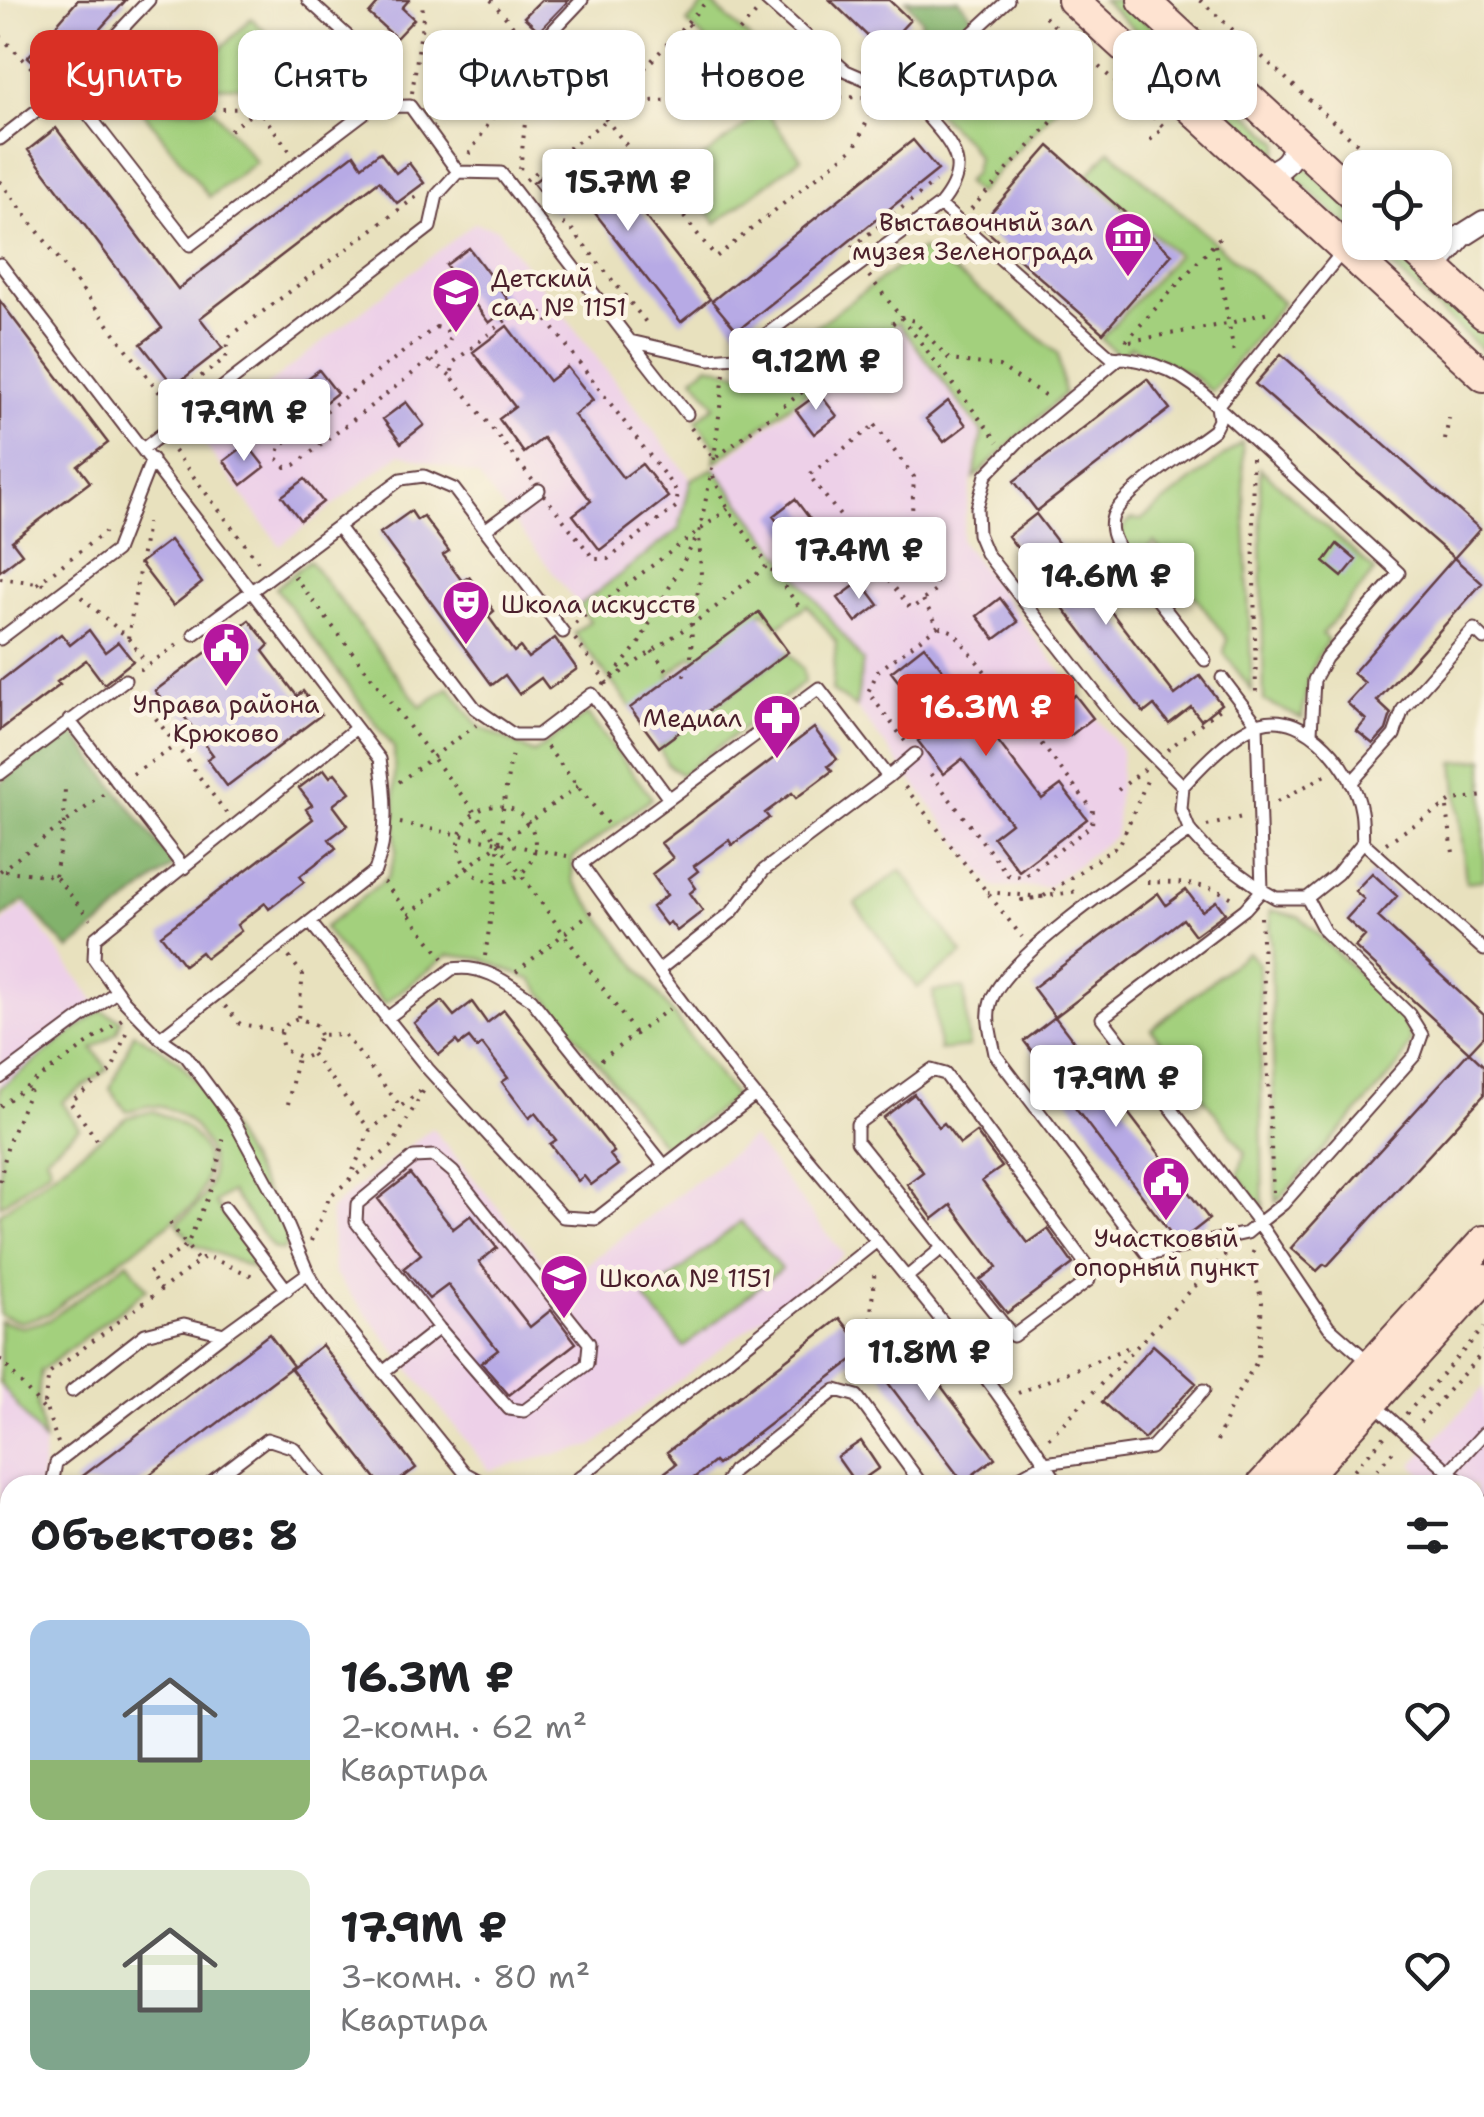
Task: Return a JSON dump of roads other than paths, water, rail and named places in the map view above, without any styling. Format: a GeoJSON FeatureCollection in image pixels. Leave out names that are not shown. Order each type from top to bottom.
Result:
{"type":"FeatureCollection","features":[{"type":"Feature","properties":{"kind":"main road"},"geometry":{"type":"LineString","coordinates":[[1073,0],[1342,245]]}},
{"type":"Feature","properties":{"kind":"main road"},"geometry":{"type":"LineString","coordinates":[[1142,0],[1342,185]]}},
{"type":"Feature","properties":{"kind":"main road"},"geometry":{"type":"LineString","coordinates":[[1358,260],[1484,376]]}},
{"type":"Feature","properties":{"kind":"main road"},"geometry":{"type":"LineString","coordinates":[[1425,260],[1484,314]]}},
{"type":"Feature","properties":{"kind":"main road"},"geometry":{"type":"LineString","coordinates":[[1305,1475],[1484,1241]]}},
{"type":"Feature","properties":{"kind":"main road"},"geometry":{"type":"LineString","coordinates":[[1273,1475],[1378,1383],[1484,1279]]}},
{"type":"Feature","properties":{"kind":"street"},"geometry":{"type":"LineString","coordinates":[[1266,174],[1282,168],[1295,142]]}},
{"type":"Feature","properties":{"kind":"street"},"geometry":{"type":"LineString","coordinates":[[1434,268],[1462,236],[1484,222]]}},
{"type":"Feature","properties":{"kind":"lane"},"geometry":{"type":"LineString","coordinates":[[122,30],[150,0]]}},
{"type":"Feature","properties":{"kind":"lane"},"geometry":{"type":"LineString","coordinates":[[308,0],[341,30]]}},
{"type":"Feature","properties":{"kind":"lane"},"geometry":{"type":"LineString","coordinates":[[554,30],[582,0]]}},
{"type":"Feature","properties":{"kind":"lane"},"geometry":{"type":"LineString","coordinates":[[976,30],[1008,0]]}},
{"type":"Feature","properties":{"kind":"lane"},"geometry":{"type":"LineString","coordinates":[[766,1],[846,71],[861,77]]}},
{"type":"Feature","properties":{"kind":"lane"},"geometry":{"type":"LineString","coordinates":[[93,120],[190,244],[372,106],[410,106],[458,172]]}},
{"type":"Feature","properties":{"kind":"lane"},"geometry":{"type":"LineString","coordinates":[[0,139],[30,116]]}},
{"type":"Feature","properties":{"kind":"lane"},"geometry":{"type":"LineString","coordinates":[[630,340],[709,359],[736,357],[940,205],[951,192],[959,167],[953,145],[930,120]]}},
{"type":"Feature","properties":{"kind":"lane"},"geometry":{"type":"LineString","coordinates":[[144,448],[430,227],[437,195],[458,172],[501,173],[687,414]]}},
{"type":"Feature","properties":{"kind":"lane"},"geometry":{"type":"LineString","coordinates":[[940,205],[1116,357],[1134,358],[1170,370],[1196,386],[1399,573],[1326,658],[1314,680],[1311,733]]}},
{"type":"Feature","properties":{"kind":"lane"},"geometry":{"type":"LineString","coordinates":[[1216,406],[1342,252]]}},
{"type":"Feature","properties":{"kind":"lane"},"geometry":{"type":"LineString","coordinates":[[0,264],[380,759],[386,820],[375,871],[160,1038]]}},
{"type":"Feature","properties":{"kind":"lane"},"geometry":{"type":"LineString","coordinates":[[1116,357],[986,475],[977,508],[978,534],[986,553],[1115,718],[1182,786]]}},
{"type":"Feature","properties":{"kind":"lane"},"geometry":{"type":"LineString","coordinates":[[1205,660],[1121,553],[1112,536],[1112,522],[1114,513],[1130,495],[1214,430],[1220,420],[1216,406]]}},
{"type":"Feature","properties":{"kind":"lane"},"geometry":{"type":"LineString","coordinates":[[0,640],[116,551],[152,459]]}},
{"type":"Feature","properties":{"kind":"lane"},"geometry":{"type":"LineString","coordinates":[[194,634],[401,479],[424,476],[454,489],[563,632]]}},
{"type":"Feature","properties":{"kind":"lane"},"geometry":{"type":"LineString","coordinates":[[486,530],[539,490]]}},
{"type":"Feature","properties":{"kind":"lane"},"geometry":{"type":"LineString","coordinates":[[338,527],[475,708],[514,735],[538,735],[592,694],[668,799]]}},
{"type":"Feature","properties":{"kind":"lane"},"geometry":{"type":"LineString","coordinates":[[1351,783],[1394,735],[1403,709],[1474,629],[1484,639]]}},
{"type":"Feature","properties":{"kind":"lane"},"geometry":{"type":"LineString","coordinates":[[1222,678],[1257,724],[1262,890],[1245,909],[1102,1018],[1262,1226],[1329,1327],[1378,1383],[1397,1424],[1453,1475]]}},
{"type":"Feature","properties":{"kind":"lane"},"geometry":{"type":"LineString","coordinates":[[0,774],[126,680]]}},
{"type":"Feature","properties":{"kind":"lane"},"geometry":{"type":"LineString","coordinates":[[888,777],[820,688],[581,864],[755,1095],[907,1276],[1002,1400],[1053,1475]]}},
{"type":"Feature","properties":{"kind":"lane"},"geometry":{"type":"LineString","coordinates":[[69,720],[184,868]]}},
{"type":"Feature","properties":{"kind":"lane"},"geometry":{"type":"LineString","coordinates":[[1275,720],[1311,733],[1343,765],[1361,808],[1362,842],[1337,874],[1306,898],[1276,898],[1208,850],[1190,830],[1181,810],[1182,786],[1210,757],[1257,724],[1275,720]]}},
{"type":"Feature","properties":{"kind":"lane"},"geometry":{"type":"LineString","coordinates":[[356,728],[95,938],[94,959],[134,1011],[160,1038],[186,1056],[228,1112],[276,1198],[308,1273],[323,1296],[467,1475]]}},
{"type":"Feature","properties":{"kind":"lane"},"geometry":{"type":"LineString","coordinates":[[660,969],[732,912],[764,870],[915,754]]}},
{"type":"Feature","properties":{"kind":"lane"},"geometry":{"type":"LineString","coordinates":[[1190,830],[1113,885],[1000,980],[988,1020],[995,1054],[1148,1255],[1247,1233],[1262,1226],[1416,1055],[1422,1035],[1410,1014],[1325,932],[1306,898]]}},
{"type":"Feature","properties":{"kind":"lane"},"geometry":{"type":"LineString","coordinates":[[1362,842],[1484,950]]}},
{"type":"Feature","properties":{"kind":"lane"},"geometry":{"type":"LineString","coordinates":[[310,922],[386,1019],[563,1216],[596,1219],[755,1095]]}},
{"type":"Feature","properties":{"kind":"lane"},"geometry":{"type":"LineString","coordinates":[[386,1019],[452,969],[483,970],[530,999],[664,1164]]}},
{"type":"Feature","properties":{"kind":"lane"},"geometry":{"type":"LineString","coordinates":[[0,1078],[117,991]]}},
{"type":"Feature","properties":{"kind":"lane"},"geometry":{"type":"LineString","coordinates":[[932,1070],[945,1074],[1090,1270],[1088,1280],[1013,1336],[942,1248],[857,1141],[858,1124],[932,1070]]}},
{"type":"Feature","properties":{"kind":"lane"},"geometry":{"type":"LineString","coordinates":[[434,1156],[453,1172],[589,1343],[587,1364],[524,1411],[510,1409],[439,1328],[356,1222],[357,1204],[414,1157],[434,1156]]}},
{"type":"Feature","properties":{"kind":"lane"},"geometry":{"type":"LineString","coordinates":[[225,1208],[286,1290]]}},
{"type":"Feature","properties":{"kind":"lane"},"geometry":{"type":"LineString","coordinates":[[583,1475],[877,1241]]}},
{"type":"Feature","properties":{"kind":"lane"},"geometry":{"type":"LineString","coordinates":[[907,1276],[942,1248]]}},
{"type":"Feature","properties":{"kind":"lane"},"geometry":{"type":"LineString","coordinates":[[54,1475],[56,1463],[308,1273]]}},
{"type":"Feature","properties":{"kind":"lane"},"geometry":{"type":"LineString","coordinates":[[72,1391],[145,1334],[184,1324],[224,1334]]}},
{"type":"Feature","properties":{"kind":"lane"},"geometry":{"type":"LineString","coordinates":[[383,1372],[439,1328]]}},
{"type":"Feature","properties":{"kind":"lane"},"geometry":{"type":"LineString","coordinates":[[730,1475],[836,1390],[857,1396],[915,1475]]}},
{"type":"Feature","properties":{"kind":"lane"},"geometry":{"type":"LineString","coordinates":[[1024,1475],[1045,1463],[1151,1448],[1204,1390]]}},
{"type":"Feature","properties":{"kind":"lane"},"geometry":{"type":"LineString","coordinates":[[1449,1471],[1484,1433]]}},
{"type":"Feature","properties":{"kind":"lane"},"geometry":{"type":"LineString","coordinates":[[220,1475],[266,1440],[294,1448],[316,1475]]}},
{"type":"Feature","properties":{"kind":"place","name":"Выставочный зал музея Зеленограда"},"geometry":{"type":"Point","coordinates":[1128,278]}},
{"type":"Feature","properties":{"kind":"place","name":"Детский сад № 1151"},"geometry":{"type":"Point","coordinates":[456,334]}},
{"type":"Feature","properties":{"kind":"place","name":"Школа искусств"},"geometry":{"type":"Point","coordinates":[466,646]}},
{"type":"Feature","properties":{"kind":"place","name":"Управа района Крюково"},"geometry":{"type":"Point","coordinates":[226,688]}},
{"type":"Feature","properties":{"kind":"place","name":"Медиал"},"geometry":{"type":"Point","coordinates":[777,760]}},
{"type":"Feature","properties":{"kind":"place","name":"Участковый опорный пункт"},"geometry":{"type":"Point","coordinates":[1166,1222]}},
{"type":"Feature","properties":{"kind":"place","name":"Школа № 1151"},"geometry":{"type":"Point","coordinates":[564,1320]}}]}
